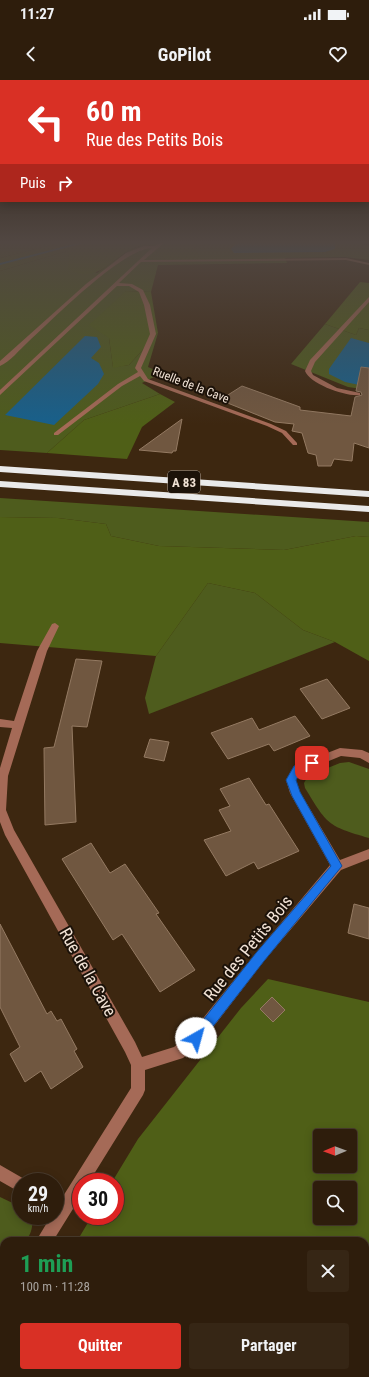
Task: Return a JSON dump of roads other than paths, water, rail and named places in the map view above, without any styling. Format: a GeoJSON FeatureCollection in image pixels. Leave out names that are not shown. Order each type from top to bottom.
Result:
{"type":"FeatureCollection","features":[{"type":"Feature","properties":{"kind":"highway","name":"A 83"},"geometry":{"type":"LineString","coordinates":[[0,469],[369,494]]}},
{"type":"Feature","properties":{"kind":"highway","name":"A 83"},"geometry":{"type":"LineString","coordinates":[[0,484],[369,509]]}},
{"type":"Feature","properties":{"kind":"street"},"geometry":{"type":"LineString","coordinates":[[0,364],[67,304]]}},
{"type":"Feature","properties":{"kind":"street"},"geometry":{"type":"LineString","coordinates":[[0,393],[94,304]]}},
{"type":"Feature","properties":{"kind":"street","name":"Ruelle de la Cave"},"geometry":{"type":"LineString","coordinates":[[146,304],[153,334],[138,368],[146,380],[284,432],[295,444]]}},
{"type":"Feature","properties":{"kind":"street"},"geometry":{"type":"LineString","coordinates":[[358,394],[335,388],[310,376],[308,371],[312,361],[365,304]]}},
{"type":"Feature","properties":{"kind":"street"},"geometry":{"type":"LineString","coordinates":[[56,434],[120,385],[141,373]]}},
{"type":"Feature","properties":{"kind":"street","name":"Rue de la Cave"},"geometry":{"type":"LineString","coordinates":[[55,626],[42,651],[3,776],[1,810],[9,832],[130,1047],[138,1065],[138,1090],[64,1200]]}},
{"type":"Feature","properties":{"kind":"street"},"geometry":{"type":"LineString","coordinates":[[0,723],[18,725]]}},
{"type":"Feature","properties":{"kind":"street"},"geometry":{"type":"LineString","coordinates":[[337,866],[295,793],[291,780],[298,769],[340,752],[362,754],[369,759]]}},
{"type":"Feature","properties":{"kind":"street","name":"Rue des Petits Bois"},"geometry":{"type":"LineString","coordinates":[[138,1065],[178,1053],[196,1038],[260,957],[337,866],[369,854]]}},
{"type":"Feature","properties":{"kind":"street"},"geometry":{"type":"LineString","coordinates":[[0,1174],[12,1180]]}},
{"type":"Feature","properties":{"kind":"street","name":"Rue de la Cave"},"geometry":{"type":"LineString","coordinates":[[46,1237],[51,1225]]}},
{"type":"Feature","properties":{"kind":"water"},"geometry":{"type":"Polygon","coordinates":[[[85,336],[97,337],[101,347],[91,358],[99,363],[104,374],[98,384],[54,425],[5,415],[85,336]]]}},
{"type":"Feature","properties":{"kind":"water"},"geometry":{"type":"Polygon","coordinates":[[[351,338],[369,343],[369,387],[345,382],[329,374],[329,369],[351,338]]]}}]}
